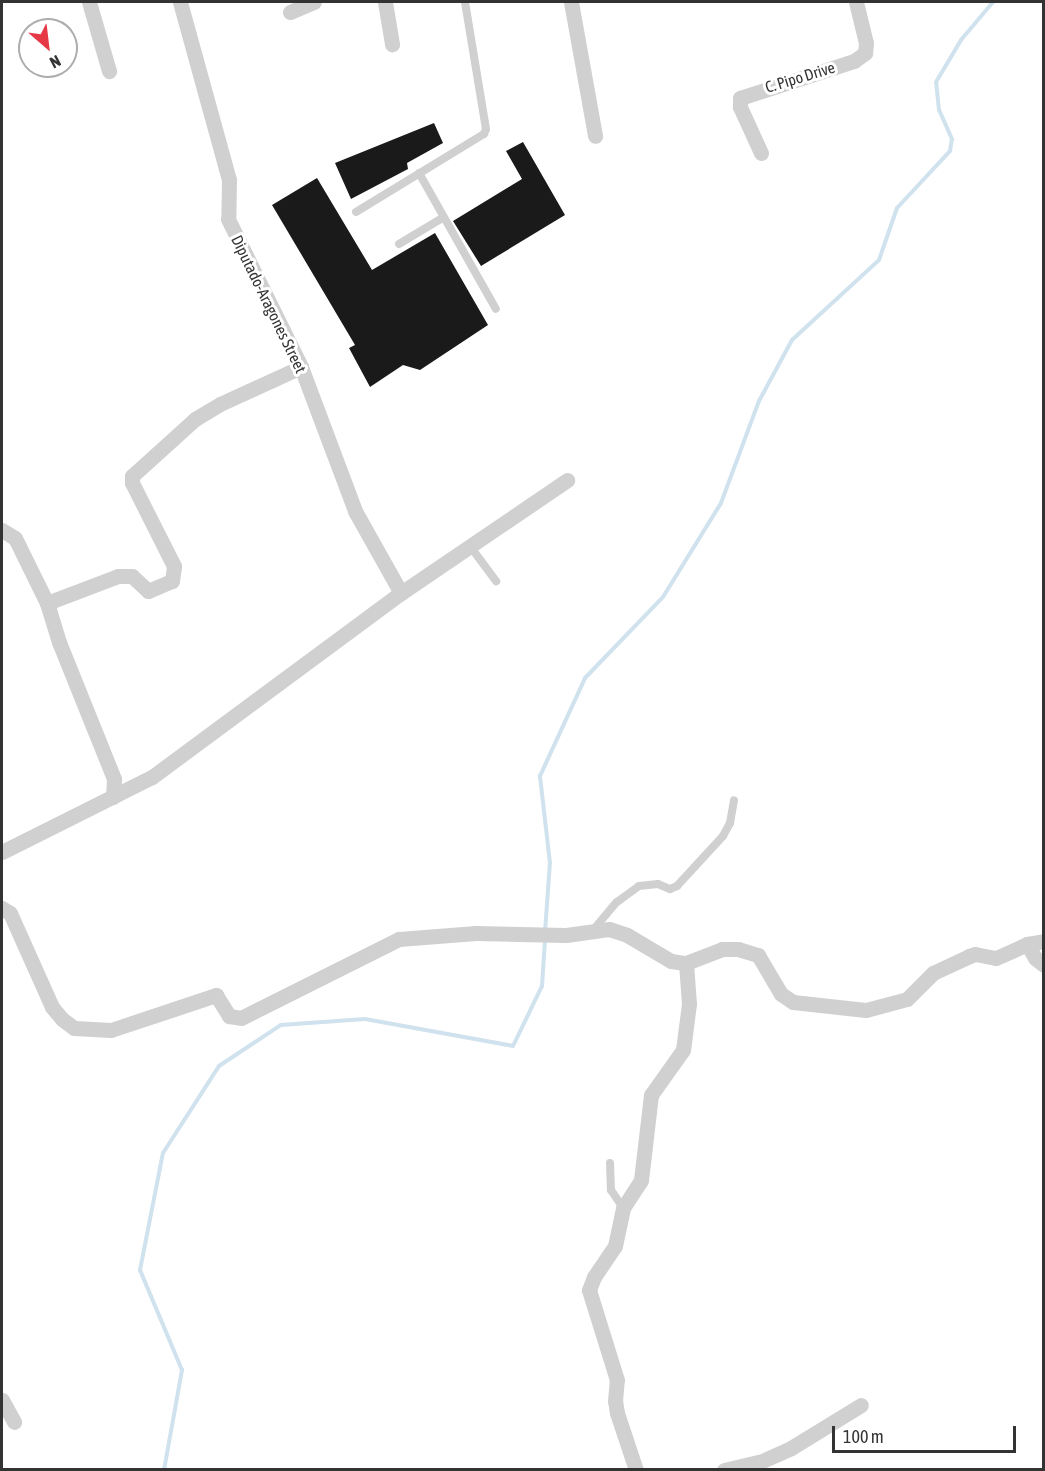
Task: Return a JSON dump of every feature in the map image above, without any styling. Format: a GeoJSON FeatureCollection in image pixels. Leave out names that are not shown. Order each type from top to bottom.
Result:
{"type":"FeatureCollection","features":[{"type":"Feature","properties":{"kind":"street"},"geometry":{"type":"LineString","coordinates":[[89,2],[109,71]]}},
{"type":"Feature","properties":{"kind":"street","name":"Diputado-Aragones Street"},"geometry":{"type":"LineString","coordinates":[[180,2],[229,180],[228,219],[302,367],[355,512],[401,593]]}},
{"type":"Feature","properties":{"kind":"street"},"geometry":{"type":"LineString","coordinates":[[290,12],[314,2]]}},
{"type":"Feature","properties":{"kind":"street"},"geometry":{"type":"LineString","coordinates":[[385,2],[392,44]]}},
{"type":"Feature","properties":{"kind":"street"},"geometry":{"type":"LineString","coordinates":[[572,2],[595,136]]}},
{"type":"Feature","properties":{"kind":"street","name":"C. Pipo Drive"},"geometry":{"type":"LineString","coordinates":[[761,153],[740,106],[740,98],[854,61],[865,53],[866,43],[856,2]]}},
{"type":"Feature","properties":{"kind":"street"},"geometry":{"type":"LineString","coordinates":[[47,603],[118,576],[132,576],[148,591],[172,581],[174,566],[132,483],[132,476],[195,419],[220,404],[302,367]]}},
{"type":"Feature","properties":{"kind":"street"},"geometry":{"type":"LineString","coordinates":[[2,852],[152,777],[401,593],[567,480]]}},
{"type":"Feature","properties":{"kind":"street"},"geometry":{"type":"LineString","coordinates":[[2,530],[15,538],[47,603],[59,642],[114,779],[113,797]]}},
{"type":"Feature","properties":{"kind":"street"},"geometry":{"type":"LineString","coordinates":[[2,908],[10,913],[52,1007],[62,1019],[74,1028],[111,1030],[216,995],[229,1016],[242,1018],[399,939],[476,933],[554,934],[592,932],[609,928],[627,935],[671,961],[686,963],[722,949],[738,949],[758,956],[781,994],[793,1002],[866,1010],[907,999],[933,973],[969,956],[996,958],[1027,944],[1044,941]]}},
{"type":"Feature","properties":{"kind":"street"},"geometry":{"type":"LineString","coordinates":[[1027,944],[1035,958],[1044,965]]}},
{"type":"Feature","properties":{"kind":"street"},"geometry":{"type":"LineString","coordinates":[[636,1470],[617,1413],[615,1401],[617,1380],[589,1290],[594,1277],[615,1246],[623,1208],[641,1180],[651,1095],[683,1050],[689,1004],[686,963]]}},
{"type":"Feature","properties":{"kind":"street"},"geometry":{"type":"LineString","coordinates":[[2,1400],[14,1422]]}},
{"type":"Feature","properties":{"kind":"street"},"geometry":{"type":"LineString","coordinates":[[724,1470],[760,1462],[791,1448],[861,1405]]}},
{"type":"Feature","properties":{"kind":"lane"},"geometry":{"type":"LineString","coordinates":[[356,212],[480,138],[486,129],[465,2]]}},
{"type":"Feature","properties":{"kind":"lane"},"geometry":{"type":"LineString","coordinates":[[419,173],[496,309]]}},
{"type":"Feature","properties":{"kind":"lane"},"geometry":{"type":"LineString","coordinates":[[399,244],[444,217]]}},
{"type":"Feature","properties":{"kind":"lane"},"geometry":{"type":"LineString","coordinates":[[470,546],[496,581]]}},
{"type":"Feature","properties":{"kind":"lane"},"geometry":{"type":"LineString","coordinates":[[592,932],[618,902],[639,886],[657,884],[669,889],[677,886],[723,836],[730,823],[734,800]]}},
{"type":"Feature","properties":{"kind":"lane"},"geometry":{"type":"LineString","coordinates":[[610,1163],[611,1190],[623,1208]]}},
{"type":"Feature","properties":{"kind":"building"},"geometry":{"type":"Polygon","coordinates":[[[434,123],[443,143],[407,163],[408,169],[351,199],[335,163],[434,123]]]}},
{"type":"Feature","properties":{"kind":"building"},"geometry":{"type":"Polygon","coordinates":[[[523,142],[565,215],[481,266],[453,221],[522,179],[506,151],[523,142]]]}},
{"type":"Feature","properties":{"kind":"building"},"geometry":{"type":"Polygon","coordinates":[[[317,178],[372,270],[435,233],[488,325],[420,370],[403,365],[370,387],[349,348],[355,345],[272,205],[317,178]]]}},
{"type":"Feature","properties":{"kind":"waterway"},"geometry":{"type":"LineString","coordinates":[[545,932],[550,863],[540,776],[585,678],[663,597],[721,503],[759,401],[792,340],[879,260],[897,208],[950,151],[952,139],[939,110],[936,82],[961,40],[993,2]]}},
{"type":"Feature","properties":{"kind":"waterway"},"geometry":{"type":"LineString","coordinates":[[164,1470],[182,1370],[140,1270],[163,1153],[219,1066],[281,1025],[365,1019],[513,1046],[542,986],[545,940]]}}]}
